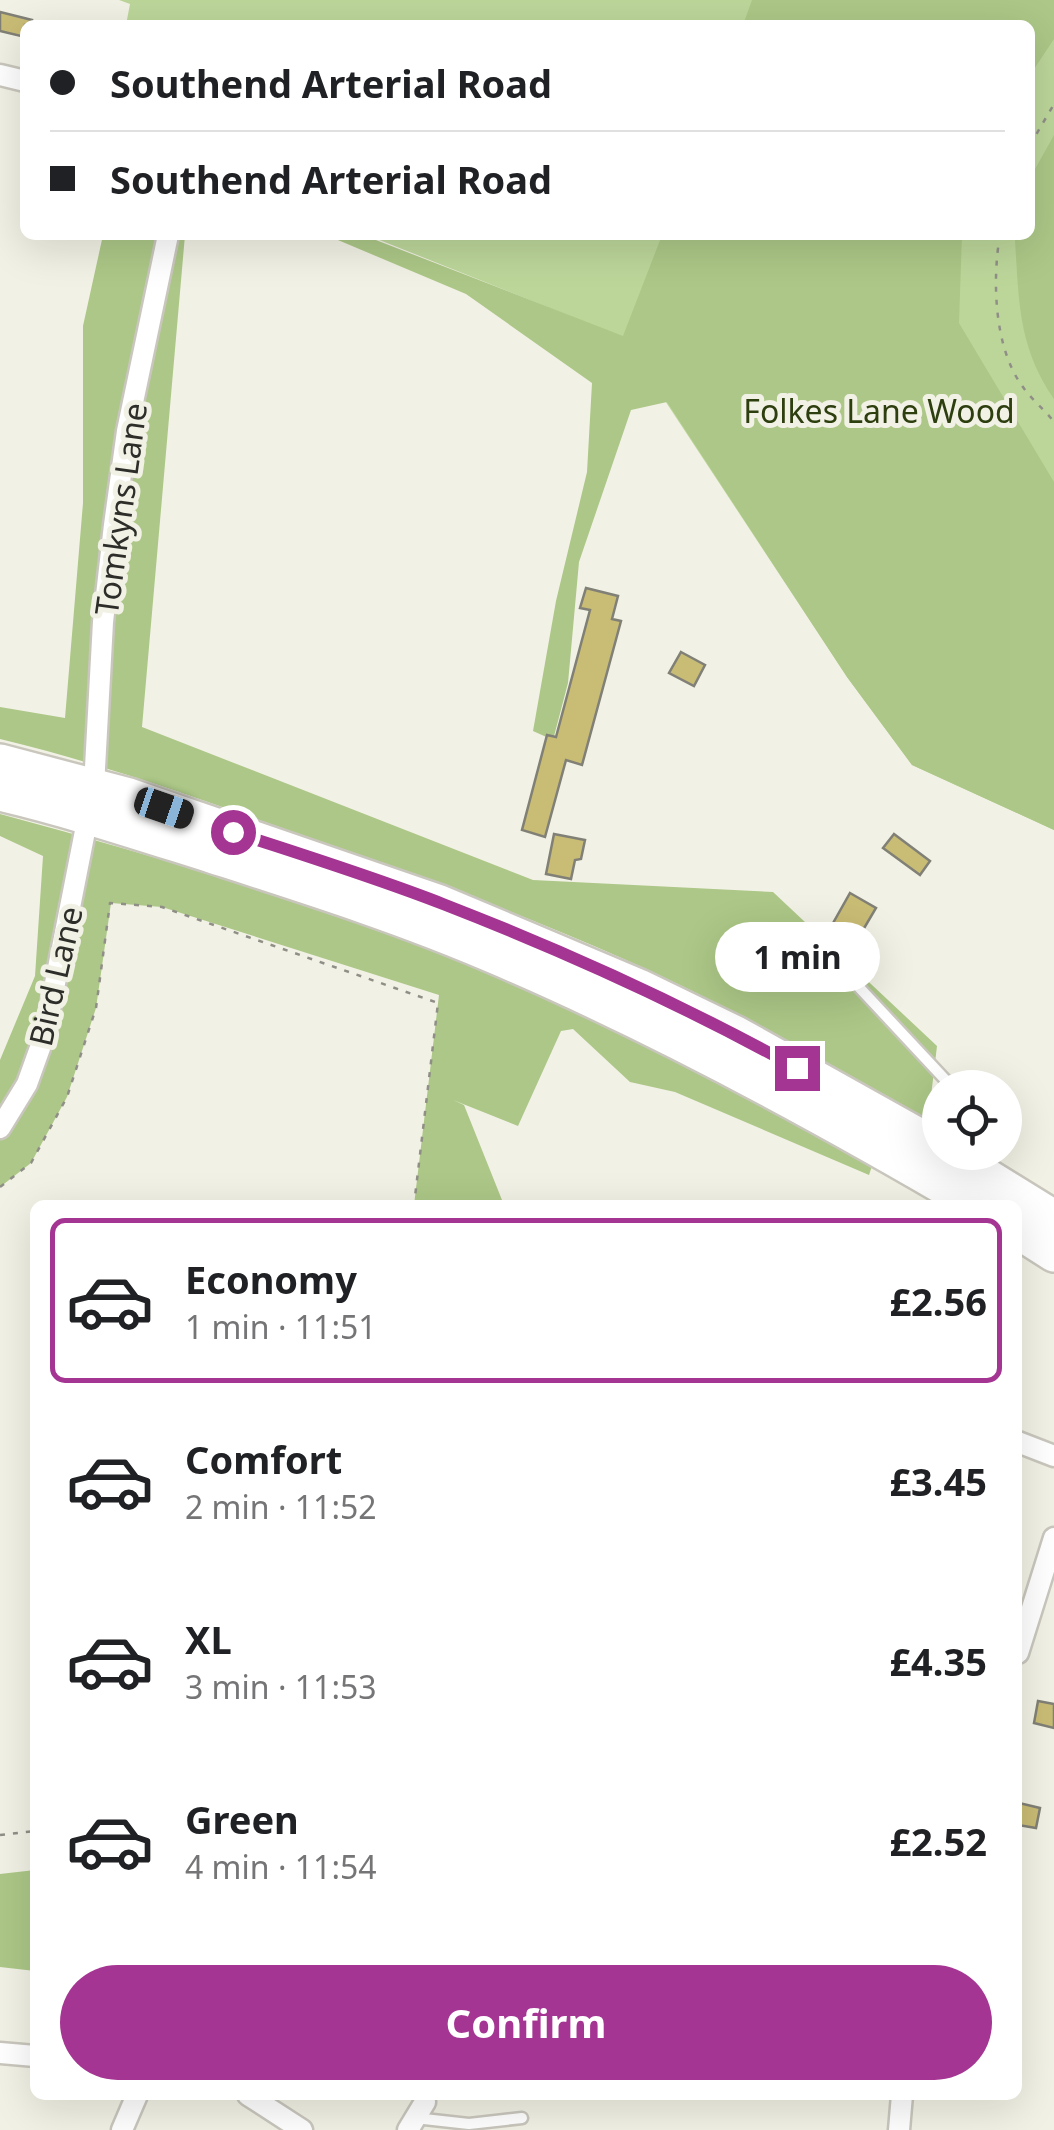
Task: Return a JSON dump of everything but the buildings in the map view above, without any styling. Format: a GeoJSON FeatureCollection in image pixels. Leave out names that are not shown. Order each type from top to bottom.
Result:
{"type":"FeatureCollection","features":[{"type":"Feature","properties":{"kind":"highway"},"geometry":{"type":"LineString","coordinates":[[0,762],[293,882],[497,956],[762,1085],[1019,1200]]}},
{"type":"Feature","properties":{"kind":"highway"},"geometry":{"type":"LineString","coordinates":[[0,794],[91,801],[440,902],[736,1034],[922,1138]]}},
{"type":"Feature","properties":{"kind":"highway"},"geometry":{"type":"LineString","coordinates":[[1022,1202],[1054,1218]]}},
{"type":"Feature","properties":{"kind":"highway"},"geometry":{"type":"LineString","coordinates":[[1022,1234],[1054,1254]]}},
{"type":"Feature","properties":{"kind":"street","name":"Tomkyns Lane"},"geometry":{"type":"LineString","coordinates":[[91,801],[114,525],[127,431],[167,240]]}},
{"type":"Feature","properties":{"kind":"street","name":"Bird Lane"},"geometry":{"type":"LineString","coordinates":[[0,1128],[27,1084],[45,1034],[91,801]]}},
{"type":"Feature","properties":{"kind":"street"},"geometry":{"type":"LineString","coordinates":[[1022,1444],[1054,1456]]}},
{"type":"Feature","properties":{"kind":"street"},"geometry":{"type":"LineString","coordinates":[[1022,1640],[1054,1538]]}},
{"type":"Feature","properties":{"kind":"street"},"geometry":{"type":"LineString","coordinates":[[0,2053],[30,2056]]}},
{"type":"Feature","properties":{"kind":"street"},"geometry":{"type":"LineString","coordinates":[[122,2130],[135,2100]]}},
{"type":"Feature","properties":{"kind":"street"},"geometry":{"type":"LineString","coordinates":[[256,2100],[302,2130]]}},
{"type":"Feature","properties":{"kind":"street"},"geometry":{"type":"LineString","coordinates":[[900,2130],[902,2100]]}},
{"type":"Feature","properties":{"kind":"lane"},"geometry":{"type":"LineString","coordinates":[[864,959],[856,984],[936,1070]]}},
{"type":"Feature","properties":{"kind":"lane"},"geometry":{"type":"LineString","coordinates":[[416,2117],[468,2124],[522,2118]]}},
{"type":"Feature","properties":{"kind":"path"},"geometry":{"type":"LineString","coordinates":[[1035,136],[1054,104]]}},
{"type":"Feature","properties":{"kind":"path"},"geometry":{"type":"LineString","coordinates":[[1000,240],[996,297],[1001,335],[1020,384],[1054,422]]}},
{"type":"Feature","properties":{"kind":"path"},"geometry":{"type":"LineString","coordinates":[[0,1187],[32,1163],[67,1097],[96,1008],[110,903],[162,907],[438,1003],[415,1200]]}},
{"type":"Feature","properties":{"kind":"path"},"geometry":{"type":"LineString","coordinates":[[0,1836],[30,1832]]}},
{"type":"Feature","properties":{"kind":"green space","name":"Folkes Lane Wood"},"geometry":{"type":"Polygon","coordinates":[[[119,0],[1054,0],[1054,830],[912,765],[847,677],[623,337],[380,240],[1035,240],[1035,20],[127,20],[130,4],[119,0]]]}},
{"type":"Feature","properties":{"kind":"green space"},"geometry":{"type":"Polygon","coordinates":[[[752,0],[1054,0],[1054,39],[1035,68],[1035,20],[745,20],[752,0]]]}},
{"type":"Feature","properties":{"kind":"green space"},"geometry":{"type":"Polygon","coordinates":[[[1054,135],[1054,399],[1033,361],[1020,304],[1015,241],[1035,240],[1035,169],[1054,135]]]}},
{"type":"Feature","properties":{"kind":"green space"},"geometry":{"type":"Polygon","coordinates":[[[102,240],[185,240],[142,727],[533,880],[773,892],[937,1046],[934,1070],[922,1070],[922,1118],[691,990],[530,920],[195,797],[0,739],[0,707],[65,718],[83,503],[83,326],[102,240]]]}},
{"type":"Feature","properties":{"kind":"green space","name":"Folkes Lane Wood"},"geometry":{"type":"Polygon","coordinates":[[[338,240],[376,240],[623,336],[660,240],[962,240],[959,323],[1054,482],[1054,830],[912,765],[847,677],[667,402],[631,410],[579,562],[568,683],[553,740],[533,731],[556,601],[587,472],[592,383],[466,294],[338,240]]]}},
{"type":"Feature","properties":{"kind":"green space"},"geometry":{"type":"Polygon","coordinates":[[[0,814],[320,909],[478,966],[632,1031],[876,1154],[869,1175],[675,1092],[630,1082],[573,1029],[561,1031],[518,1126],[453,1100],[464,1105],[502,1200],[415,1200],[439,995],[162,907],[111,903],[96,1008],[67,1097],[31,1163],[0,1187],[0,1060],[35,976],[43,856],[0,836],[0,814]]]}},
{"type":"Feature","properties":{"kind":"green space"},"geometry":{"type":"Polygon","coordinates":[[[30,1871],[30,1970],[0,1967],[0,1874],[30,1871]]]}},
{"type":"Feature","properties":{"kind":"route"},"geometry":{"type":"LineString","coordinates":[[233,832],[440,902],[546,946],[736,1034],[797,1068]]}}]}
